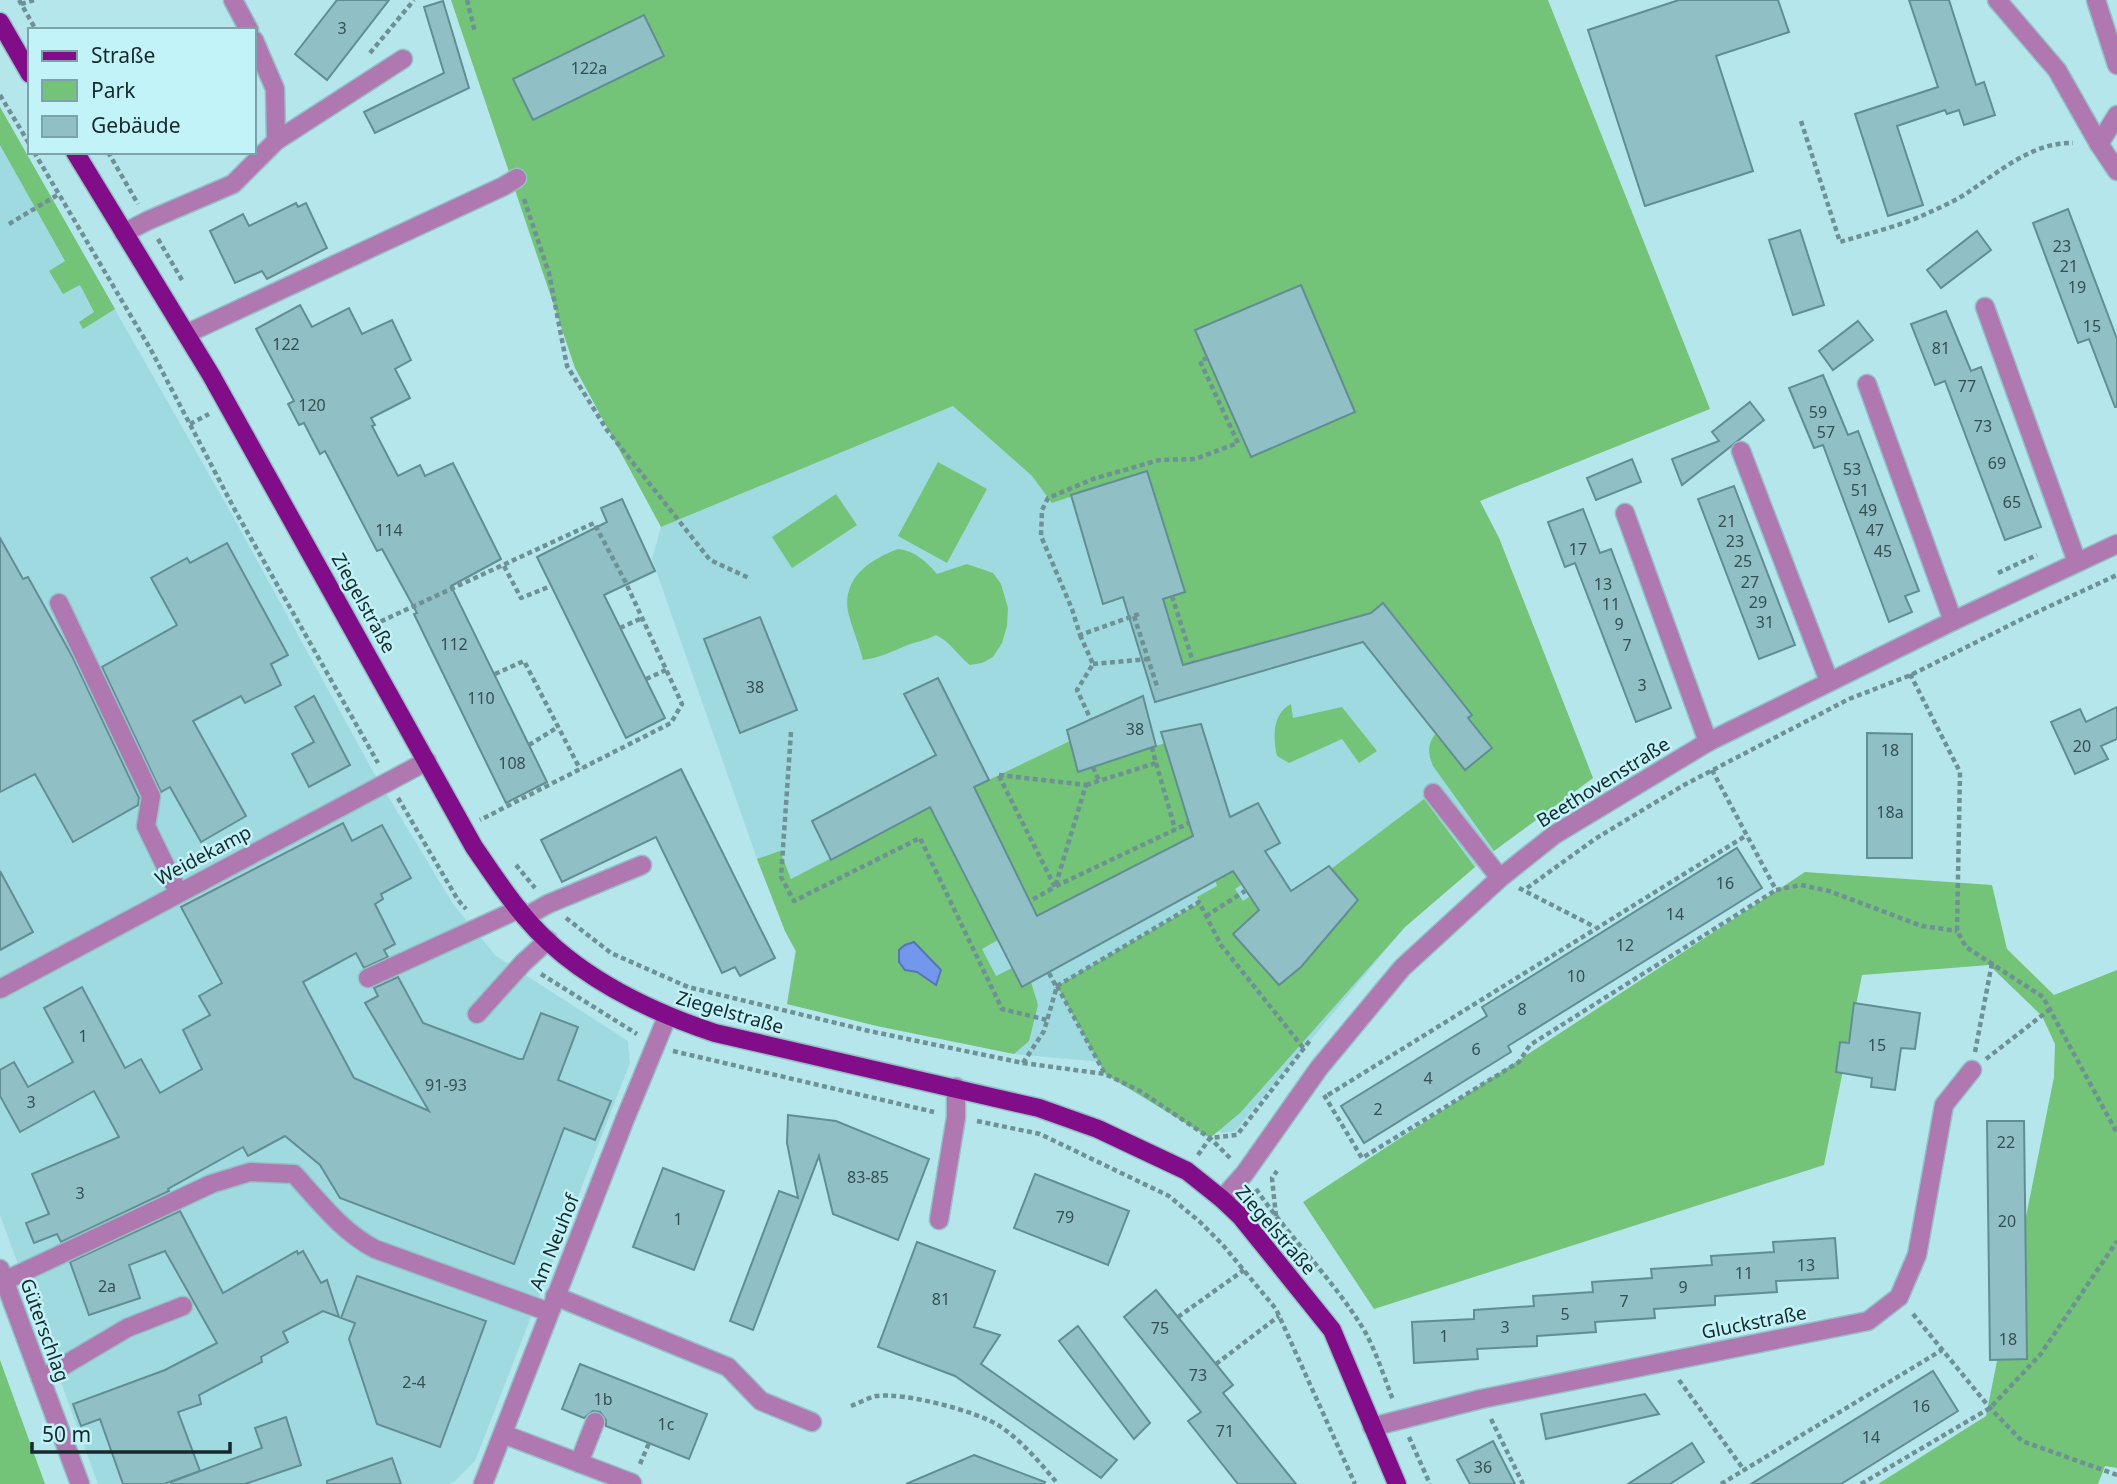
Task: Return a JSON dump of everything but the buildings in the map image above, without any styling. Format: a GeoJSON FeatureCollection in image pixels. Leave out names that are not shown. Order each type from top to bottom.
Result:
{"type":"FeatureCollection","features":[{"type":"Feature","properties":{"kind":"main road"},"geometry":{"type":"LineString","coordinates":[[0,22],[28,71]]}},
{"type":"Feature","properties":{"kind":"main road","name":"Ziegelstraße"},"geometry":{"type":"LineString","coordinates":[[76,154],[186,334],[474,846],[522,913],[548,940],[592,976],[667,1017],[715,1033],[1039,1108],[1098,1129],[1187,1171],[1223,1199],[1291,1277],[1332,1330],[1397,1484]]}},
{"type":"Feature","properties":{"kind":"street"},"geometry":{"type":"LineString","coordinates":[[233,0],[247,28]]}},
{"type":"Feature","properties":{"kind":"street"},"geometry":{"type":"LineString","coordinates":[[1997,0],[2057,70],[2117,171]]}},
{"type":"Feature","properties":{"kind":"street"},"geometry":{"type":"LineString","coordinates":[[2096,0],[2117,65]]}},
{"type":"Feature","properties":{"kind":"street"},"geometry":{"type":"LineString","coordinates":[[256,45],[275,89],[276,141]]}},
{"type":"Feature","properties":{"kind":"street"},"geometry":{"type":"LineString","coordinates":[[124,233],[233,184],[276,141],[403,59]]}},
{"type":"Feature","properties":{"kind":"street"},"geometry":{"type":"LineString","coordinates":[[2099,144],[2117,115]]}},
{"type":"Feature","properties":{"kind":"street"},"geometry":{"type":"LineString","coordinates":[[186,334],[517,178]]}},
{"type":"Feature","properties":{"kind":"street"},"geometry":{"type":"LineString","coordinates":[[1985,307],[2077,562]]}},
{"type":"Feature","properties":{"kind":"street"},"geometry":{"type":"LineString","coordinates":[[1867,384],[1953,621]]}},
{"type":"Feature","properties":{"kind":"street"},"geometry":{"type":"LineString","coordinates":[[1741,451],[1829,681]]}},
{"type":"Feature","properties":{"kind":"street"},"geometry":{"type":"LineString","coordinates":[[1625,513],[1704,744]]}},
{"type":"Feature","properties":{"kind":"street","name":"Beethovenstraße"},"geometry":{"type":"LineString","coordinates":[[1223,1199],[1245,1173],[1314,1075],[1402,968],[1500,878],[1554,835],[1704,744],[1829,681],[2117,544]]}},
{"type":"Feature","properties":{"kind":"street"},"geometry":{"type":"LineString","coordinates":[[59,603],[151,796],[146,826],[178,892]]}},
{"type":"Feature","properties":{"kind":"street","name":"Weidekamp"},"geometry":{"type":"LineString","coordinates":[[0,989],[427,761]]}},
{"type":"Feature","properties":{"kind":"street"},"geometry":{"type":"LineString","coordinates":[[1433,793],[1500,878]]}},
{"type":"Feature","properties":{"kind":"street"},"geometry":{"type":"LineString","coordinates":[[368,978],[480,925],[548,904],[642,865]]}},
{"type":"Feature","properties":{"kind":"street"},"geometry":{"type":"LineString","coordinates":[[477,1014],[523,963],[548,940]]}},
{"type":"Feature","properties":{"kind":"street","name":"Am Neuhof"},"geometry":{"type":"LineString","coordinates":[[483,1484],[667,1017]]}},
{"type":"Feature","properties":{"kind":"street","name":"Gluckstraße"},"geometry":{"type":"LineString","coordinates":[[1372,1427],[1481,1399],[1868,1321],[1899,1297],[1917,1255],[1944,1105],[1972,1070]]}},
{"type":"Feature","properties":{"kind":"street"},"geometry":{"type":"LineString","coordinates":[[939,1220],[956,1117],[956,1087]]}},
{"type":"Feature","properties":{"kind":"street"},"geometry":{"type":"LineString","coordinates":[[2,1275],[211,1184],[250,1172],[295,1174],[340,1224],[359,1241],[375,1249],[552,1304],[728,1367],[761,1401],[812,1422]]}},
{"type":"Feature","properties":{"kind":"street","name":"Güterschlag"},"geometry":{"type":"LineString","coordinates":[[2,1275],[80,1484]]}},
{"type":"Feature","properties":{"kind":"street"},"geometry":{"type":"LineString","coordinates":[[41,1379],[127,1328],[183,1306]]}},
{"type":"Feature","properties":{"kind":"street"},"geometry":{"type":"LineString","coordinates":[[579,1463],[595,1422]]}},
{"type":"Feature","properties":{"kind":"street"},"geometry":{"type":"LineString","coordinates":[[503,1434],[632,1483]]}},
{"type":"Feature","properties":{"kind":"path"},"geometry":{"type":"LineString","coordinates":[[34,0],[20,2],[35,28]]}},
{"type":"Feature","properties":{"kind":"path"},"geometry":{"type":"LineString","coordinates":[[365,60],[414,0]]}},
{"type":"Feature","properties":{"kind":"path"},"geometry":{"type":"LineString","coordinates":[[467,0],[475,32]]}},
{"type":"Feature","properties":{"kind":"path"},"geometry":{"type":"LineString","coordinates":[[0,95],[28,142]]}},
{"type":"Feature","properties":{"kind":"path"},"geometry":{"type":"LineString","coordinates":[[1801,121],[1840,242],[1926,215],[1964,195],[2007,165],[2034,151],[2065,143],[2099,144]]}},
{"type":"Feature","properties":{"kind":"path"},"geometry":{"type":"LineString","coordinates":[[35,154],[151,350],[236,512],[389,782],[458,900],[480,925]]}},
{"type":"Feature","properties":{"kind":"path"},"geometry":{"type":"LineString","coordinates":[[517,178],[549,273],[567,366],[607,430],[710,560],[749,578]]}},
{"type":"Feature","properties":{"kind":"path"},"geometry":{"type":"LineString","coordinates":[[9,224],[59,194]]}},
{"type":"Feature","properties":{"kind":"path"},"geometry":{"type":"LineString","coordinates":[[1093,664],[1041,536],[1042,510],[1048,498],[1093,479],[1159,460],[1195,459],[1238,443],[1237,433],[1200,360],[1207,358]]}},
{"type":"Feature","properties":{"kind":"path"},"geometry":{"type":"LineString","coordinates":[[356,633],[594,523],[682,704],[671,723],[464,829]]}},
{"type":"Feature","properties":{"kind":"path"},"geometry":{"type":"LineString","coordinates":[[504,566],[522,598],[551,586]]}},
{"type":"Feature","properties":{"kind":"path"},"geometry":{"type":"LineString","coordinates":[[1514,898],[1595,839],[1712,771],[1849,699],[1911,675],[2117,575]]}},
{"type":"Feature","properties":{"kind":"path"},"geometry":{"type":"LineString","coordinates":[[1172,596],[1193,662]]}},
{"type":"Feature","properties":{"kind":"path"},"geometry":{"type":"LineString","coordinates":[[1080,635],[1137,615],[1158,689]]}},
{"type":"Feature","properties":{"kind":"path"},"geometry":{"type":"LineString","coordinates":[[620,628],[642,618]]}},
{"type":"Feature","properties":{"kind":"path"},"geometry":{"type":"LineString","coordinates":[[1900,648],[1960,772],[1957,931],[1966,947],[2043,997],[2117,1133]]}},
{"type":"Feature","properties":{"kind":"path"},"geometry":{"type":"LineString","coordinates":[[1093,664],[1148,659]]}},
{"type":"Feature","properties":{"kind":"path"},"geometry":{"type":"LineString","coordinates":[[495,674],[524,661],[580,769]]}},
{"type":"Feature","properties":{"kind":"path"},"geometry":{"type":"LineString","coordinates":[[1091,720],[1077,690],[1093,664]]}},
{"type":"Feature","properties":{"kind":"path"},"geometry":{"type":"LineString","coordinates":[[646,679],[666,670]]}},
{"type":"Feature","properties":{"kind":"path"},"geometry":{"type":"LineString","coordinates":[[529,745],[559,727]]}},
{"type":"Feature","properties":{"kind":"path"},"geometry":{"type":"LineString","coordinates":[[791,732],[781,877],[794,901],[920,838],[1002,1009],[1047,1020]]}},
{"type":"Feature","properties":{"kind":"path"},"geometry":{"type":"LineString","coordinates":[[1704,744],[1712,771],[1776,890]]}},
{"type":"Feature","properties":{"kind":"path"},"geometry":{"type":"LineString","coordinates":[[1152,747],[1175,829]]}},
{"type":"Feature","properties":{"kind":"path"},"geometry":{"type":"LineString","coordinates":[[1055,887],[999,775],[1086,785],[1156,763]]}},
{"type":"Feature","properties":{"kind":"path"},"geometry":{"type":"LineString","coordinates":[[1093,767],[1099,781]]}},
{"type":"Feature","properties":{"kind":"path"},"geometry":{"type":"LineString","coordinates":[[1055,887],[1086,785]]}},
{"type":"Feature","properties":{"kind":"path"},"geometry":{"type":"LineString","coordinates":[[1030,901],[1189,823]]}},
{"type":"Feature","properties":{"kind":"path"},"geometry":{"type":"LineString","coordinates":[[1326,1097],[1747,835]]}},
{"type":"Feature","properties":{"kind":"path"},"geometry":{"type":"LineString","coordinates":[[1500,878],[1595,928]]}},
{"type":"Feature","properties":{"kind":"path"},"geometry":{"type":"LineString","coordinates":[[1023,1063],[1044,1031],[1057,986],[1199,902],[1221,945],[1314,1075],[1362,1158],[1519,1062],[1530,1045],[1776,890],[1801,885],[1829,891],[1922,926],[1957,931]]}},
{"type":"Feature","properties":{"kind":"path"},"geometry":{"type":"LineString","coordinates":[[1206,916],[1245,891]]}},
{"type":"Feature","properties":{"kind":"path"},"geometry":{"type":"LineString","coordinates":[[548,904],[611,953],[688,987],[869,1031],[1023,1063],[1105,1074],[1049,973]]}},
{"type":"Feature","properties":{"kind":"path"},"geometry":{"type":"LineString","coordinates":[[523,963],[656,1044],[677,1052],[1040,1134],[1169,1196],[1215,1237],[1276,1309],[1355,1484]]}},
{"type":"Feature","properties":{"kind":"path"},"geometry":{"type":"LineString","coordinates":[[1972,1070],[1992,963]]}},
{"type":"Feature","properties":{"kind":"path"},"geometry":{"type":"LineString","coordinates":[[1972,1070],[2049,1010]]}},
{"type":"Feature","properties":{"kind":"path"},"geometry":{"type":"LineString","coordinates":[[1318,1108],[1342,1076]]}},
{"type":"Feature","properties":{"kind":"path"},"geometry":{"type":"LineString","coordinates":[[1276,1218],[1272,1178],[1279,1166]]}},
{"type":"Feature","properties":{"kind":"path"},"geometry":{"type":"LineString","coordinates":[[1861,1484],[1990,1408],[2040,1355],[2117,1241]]}},
{"type":"Feature","properties":{"kind":"path"},"geometry":{"type":"LineString","coordinates":[[1178,1317],[1244,1270]]}},
{"type":"Feature","properties":{"kind":"path"},"geometry":{"type":"LineString","coordinates":[[1899,1297],[1990,1408],[2022,1441],[2117,1475]]}},
{"type":"Feature","properties":{"kind":"path"},"geometry":{"type":"LineString","coordinates":[[1216,1364],[1279,1317]]}},
{"type":"Feature","properties":{"kind":"path"},"geometry":{"type":"LineString","coordinates":[[1721,1484],[1942,1350]]}},
{"type":"Feature","properties":{"kind":"path"},"geometry":{"type":"LineString","coordinates":[[1665,1360],[1744,1470]]}},
{"type":"Feature","properties":{"kind":"path"},"geometry":{"type":"LineString","coordinates":[[851,1406],[876,1396],[907,1397],[953,1407],[1000,1426],[1033,1456],[1058,1484]]}},
{"type":"Feature","properties":{"kind":"path"},"geometry":{"type":"LineString","coordinates":[[1481,1399],[1523,1484]]}},
{"type":"Feature","properties":{"kind":"shaded area"},"geometry":{"type":"Polygon","coordinates":[[[0,108],[226,504],[374,773],[453,904],[496,956],[628,1041],[630,1063],[475,1461],[449,1484],[98,1484],[0,1215],[0,108]]]}},
{"type":"Feature","properties":{"kind":"shaded area"},"geometry":{"type":"Polygon","coordinates":[[[953,406],[1480,501],[1499,538],[1593,778],[1503,843],[1405,927],[1235,1131],[1222,1133],[1114,1063],[1014,1054],[877,1026],[787,1004],[795,951],[757,859],[652,559],[661,527],[953,406]]]}},
{"type":"Feature","properties":{"kind":"green space"},"geometry":{"type":"Polygon","coordinates":[[[451,0],[1548,0],[1710,409],[1480,501],[1499,538],[1593,778],[1494,851],[1433,766],[1429,750],[1435,734],[1465,770],[1491,748],[1468,718],[1471,714],[1383,603],[1352,630],[1345,620],[1183,665],[1163,599],[1185,591],[1147,471],[1052,503],[1032,476],[953,406],[661,527],[575,368],[451,0]]]}},
{"type":"Feature","properties":{"kind":"green space"},"geometry":{"type":"Polygon","coordinates":[[[0,107],[115,309],[83,329],[79,322],[94,312],[80,285],[63,294],[49,271],[65,261],[0,145],[0,107]]]}},
{"type":"Feature","properties":{"kind":"green space"},"geometry":{"type":"Polygon","coordinates":[[[938,462],[987,489],[947,563],[898,536],[938,462]]]}},
{"type":"Feature","properties":{"kind":"green space"},"geometry":{"type":"Polygon","coordinates":[[[836,494],[857,525],[792,568],[772,537],[836,494]]]}},
{"type":"Feature","properties":{"kind":"green space"},"geometry":{"type":"Polygon","coordinates":[[[898,549],[920,557],[937,574],[967,564],[993,573],[1001,584],[1008,608],[1002,643],[993,657],[970,665],[946,641],[936,635],[863,660],[848,612],[849,589],[854,579],[869,564],[898,549]]]}},
{"type":"Feature","properties":{"kind":"green space"},"geometry":{"type":"Polygon","coordinates":[[[1291,704],[1293,718],[1342,707],[1377,751],[1359,763],[1342,739],[1289,763],[1277,756],[1275,727],[1280,714],[1291,704]]]}},
{"type":"Feature","properties":{"kind":"green space"},"geometry":{"type":"Polygon","coordinates":[[[1070,741],[1078,772],[1165,743],[1193,836],[1037,916],[974,787],[1070,741]]]}},
{"type":"Feature","properties":{"kind":"green space"},"geometry":{"type":"Polygon","coordinates":[[[1424,799],[1475,867],[1405,927],[1240,1113],[1210,1138],[1105,1074],[1057,986],[1199,903],[1197,897],[1217,886],[1215,880],[1233,871],[1241,885],[1235,889],[1243,901],[1249,897],[1260,911],[1280,985],[1301,967],[1358,901],[1331,869],[1424,799]]]}},
{"type":"Feature","properties":{"kind":"green space"},"geometry":{"type":"Polygon","coordinates":[[[930,807],[998,940],[982,949],[996,976],[1012,968],[1022,987],[1031,982],[1038,1005],[1029,1041],[1014,1054],[877,1026],[787,1004],[796,951],[785,931],[757,859],[780,851],[791,879],[930,807]]]}},
{"type":"Feature","properties":{"kind":"green space"},"geometry":{"type":"Polygon","coordinates":[[[1805,872],[1992,885],[2007,949],[2054,995],[2117,970],[2117,1468],[2105,1466],[2098,1484],[1878,1484],[1986,1416],[2054,1077],[2055,1044],[2042,1016],[1989,965],[1862,975],[1824,1165],[1374,1309],[1303,1202],[1805,872]]]}},
{"type":"Feature","properties":{"kind":"green space"},"geometry":{"type":"Polygon","coordinates":[[[0,1360],[45,1484],[0,1484],[0,1360]]]}},
{"type":"Feature","properties":{"kind":"water"},"geometry":{"type":"Polygon","coordinates":[[[914,942],[941,970],[936,985],[917,972],[905,970],[899,962],[899,950],[914,942]]]}}]}
